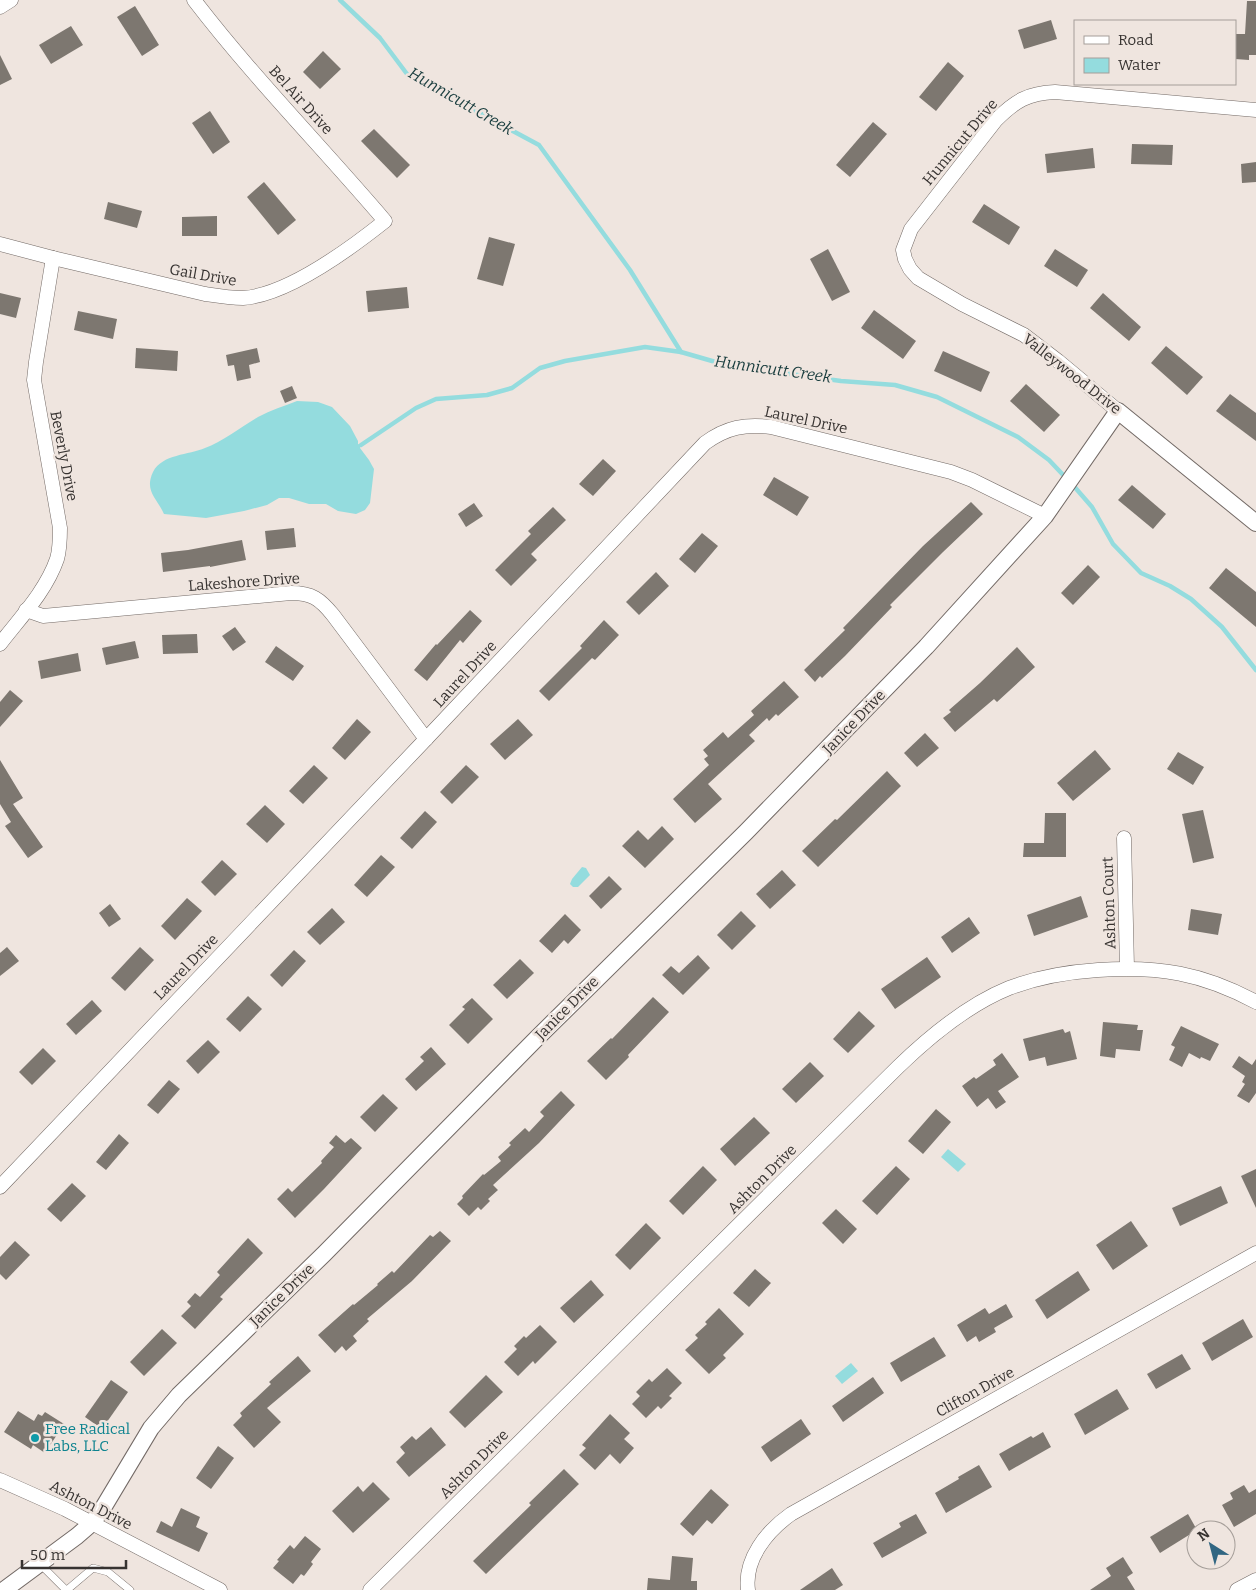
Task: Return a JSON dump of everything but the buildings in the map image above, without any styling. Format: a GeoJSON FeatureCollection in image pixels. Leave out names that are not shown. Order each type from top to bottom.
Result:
{"type":"FeatureCollection","features":[{"type":"Feature","properties":{"kind":"street"},"geometry":{"type":"LineString","coordinates":[[0,7],[12,0]]}},
{"type":"Feature","properties":{"kind":"street","name":"Bel Air Drive"},"geometry":{"type":"LineString","coordinates":[[194,0],[385,221]]}},
{"type":"Feature","properties":{"kind":"street","name":"Hunnicut Drive"},"geometry":{"type":"LineString","coordinates":[[911,229],[996,120],[1008,108],[1028,96],[1037,93],[1055,92],[1256,110]]}},
{"type":"Feature","properties":{"kind":"street","name":"Gail Drive"},"geometry":{"type":"LineString","coordinates":[[0,244],[205,294],[225,298],[245,298],[266,293],[296,280],[348,250],[385,221]]}},
{"type":"Feature","properties":{"kind":"street","name":"Valleywood Drive"},"geometry":{"type":"LineString","coordinates":[[911,229],[903,250],[910,269],[918,278],[962,304],[1024,335],[1256,523]]}},
{"type":"Feature","properties":{"kind":"street","name":"Beverly Drive"},"geometry":{"type":"LineString","coordinates":[[0,644],[26,610],[51,572],[57,558],[60,543],[56,500],[34,380],[54,258]]}},
{"type":"Feature","properties":{"kind":"street","name":"Janice Drive"},"geometry":{"type":"LineString","coordinates":[[4,1590],[92,1523],[151,1428],[179,1395],[324,1254],[537,1038],[796,781],[926,647],[1045,516],[1118,411]]}},
{"type":"Feature","properties":{"kind":"street","name":"Laurel Drive"},"geometry":{"type":"LineString","coordinates":[[0,1187],[705,443],[728,430],[751,426],[771,427],[951,472],[972,480],[1045,516]]}},
{"type":"Feature","properties":{"kind":"street","name":"Lakeshore Drive"},"geometry":{"type":"LineString","coordinates":[[26,610],[43,616],[291,593],[309,594],[325,605],[426,739]]}},
{"type":"Feature","properties":{"kind":"street","name":"Ashton Court"},"geometry":{"type":"LineString","coordinates":[[1124,838],[1127,968]]}},
{"type":"Feature","properties":{"kind":"street","name":"Ashton Drive"},"geometry":{"type":"LineString","coordinates":[[370,1590],[921,1045],[964,1012],[1009,988],[1048,976],[1068,972],[1127,968],[1168,971],[1190,975],[1209,981],[1256,1002]]}},
{"type":"Feature","properties":{"kind":"street","name":"Clifton Drive"},"geometry":{"type":"LineString","coordinates":[[748,1590],[748,1574],[751,1561],[768,1535],[791,1514],[1256,1253]]}},
{"type":"Feature","properties":{"kind":"street","name":"Ashton Drive"},"geometry":{"type":"LineString","coordinates":[[0,1480],[65,1509],[220,1590]]}},
{"type":"Feature","properties":{"kind":"street"},"geometry":{"type":"LineString","coordinates":[[1238,1590],[1256,1580]]}},
{"type":"Feature","properties":{"kind":"lane"},"geometry":{"type":"LineString","coordinates":[[40,1563],[66,1590],[93,1568],[108,1572],[130,1590]]}},
{"type":"Feature","properties":{"kind":"water"},"geometry":{"type":"Polygon","coordinates":[[[297,401],[318,402],[332,407],[350,426],[358,444],[361,445],[360,448],[374,469],[370,503],[365,510],[356,514],[338,511],[326,504],[309,504],[289,498],[279,498],[267,505],[206,518],[164,514],[152,494],[150,484],[153,472],[157,466],[169,458],[212,445],[258,417],[297,401]]]}},
{"type":"Feature","properties":{"kind":"water"},"geometry":{"type":"Polygon","coordinates":[[[582,867],[586,868],[590,875],[578,887],[573,887],[570,884],[572,879],[582,867]]]}},
{"type":"Feature","properties":{"kind":"water"},"geometry":{"type":"Polygon","coordinates":[[[948,1149],[966,1164],[958,1172],[941,1157],[948,1149]]]}},
{"type":"Feature","properties":{"kind":"water"},"geometry":{"type":"Polygon","coordinates":[[[851,1363],[858,1371],[842,1384],[835,1376],[851,1363]]]}},
{"type":"Feature","properties":{"kind":"waterway","name":"Hunnicutt Creek"},"geometry":{"type":"LineString","coordinates":[[340,0],[380,38],[407,74],[539,145],[630,270],[681,352]]}},
{"type":"Feature","properties":{"kind":"waterway","name":"Hunnicutt Creek"},"geometry":{"type":"LineString","coordinates":[[361,445],[416,408],[436,399],[487,395],[512,388],[540,368],[565,361],[645,347],[681,352],[726,365],[841,381],[895,385],[937,397],[1018,437],[1049,460],[1066,478]]}},
{"type":"Feature","properties":{"kind":"waterway","name":"Hunnicutt Creek"},"geometry":{"type":"LineString","coordinates":[[1072,484],[1092,507],[1113,544],[1141,573],[1170,586],[1191,599],[1222,627],[1256,670]]}},
{"type":"Feature","properties":{"kind":"place","name":"Free Radical Labs, LLC"},"geometry":{"type":"Point","coordinates":[35,1438]}}]}
